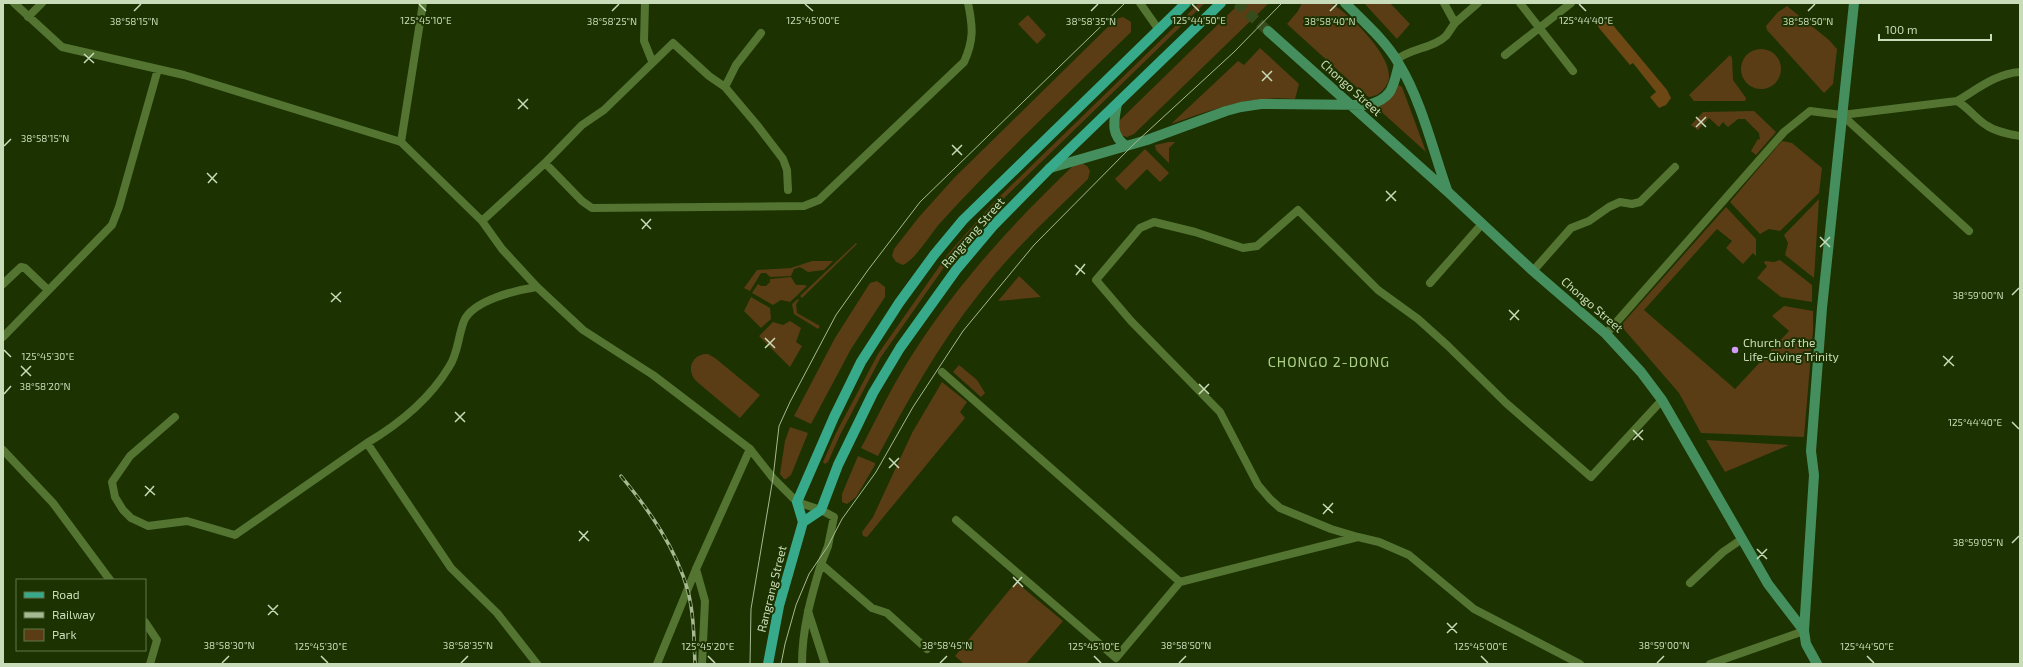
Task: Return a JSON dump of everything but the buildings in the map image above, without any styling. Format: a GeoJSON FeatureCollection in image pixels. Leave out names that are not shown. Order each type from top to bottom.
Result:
{"type":"FeatureCollection","features":[{"type":"Feature","properties":{"kind":"main road","name":"Rangrang Street"},"geometry":{"type":"LineString","coordinates":[[797,502],[834,417],[861,362],[899,303],[934,255],[963,220],[1027,156],[1186,3]]}},
{"type":"Feature","properties":{"kind":"main road","name":"Rangrang Street"},"geometry":{"type":"LineString","coordinates":[[821,510],[838,465],[873,393],[900,348],[956,270],[993,226],[1050,168],[1221,3]]}},
{"type":"Feature","properties":{"kind":"main road"},"geometry":{"type":"LineString","coordinates":[[1345,3],[1385,45],[1397,62],[1412,89],[1448,192]]}},
{"type":"Feature","properties":{"kind":"main road"},"geometry":{"type":"LineString","coordinates":[[1804,631],[1814,475],[1811,451],[1823,290],[1854,3]]}},
{"type":"Feature","properties":{"kind":"main road","name":"Chongo Street"},"geometry":{"type":"LineString","coordinates":[[1268,31],[1448,192],[1533,271],[1606,334],[1641,372],[1662,400],[1768,584],[1804,631],[1806,644],[1817,664]]}},
{"type":"Feature","properties":{"kind":"main road"},"geometry":{"type":"LineString","coordinates":[[1050,168],[1147,140],[1241,107],[1261,104],[1368,105],[1384,99],[1392,91],[1397,62]]}},
{"type":"Feature","properties":{"kind":"main road"},"geometry":{"type":"LineString","coordinates":[[1117,104],[1113,124],[1115,134],[1120,142],[1126,146]]}},
{"type":"Feature","properties":{"kind":"main road"},"geometry":{"type":"LineString","coordinates":[[797,502],[803,522],[821,510]]}},
{"type":"Feature","properties":{"kind":"main road","name":"Rangrang Street"},"geometry":{"type":"LineString","coordinates":[[768,664],[779,606],[803,522]]}},
{"type":"Feature","properties":{"kind":"street"},"geometry":{"type":"LineString","coordinates":[[14,3],[62,48],[184,75],[401,142],[482,221],[502,249],[537,287],[583,330],[653,375],[750,449],[773,478],[797,502],[821,510],[834,517],[828,546],[808,608],[802,644],[802,664]]}},
{"type":"Feature","properties":{"kind":"street"},"geometry":{"type":"LineString","coordinates":[[28,17],[36,6],[42,3]]}},
{"type":"Feature","properties":{"kind":"street"},"geometry":{"type":"LineString","coordinates":[[401,142],[423,3]]}},
{"type":"Feature","properties":{"kind":"street"},"geometry":{"type":"LineString","coordinates":[[645,3],[644,41],[652,61]]}},
{"type":"Feature","properties":{"kind":"street"},"geometry":{"type":"LineString","coordinates":[[545,163],[582,202],[592,208],[804,206],[819,200],[964,62],[971,47],[972,24],[968,3]]}},
{"type":"Feature","properties":{"kind":"street"},"geometry":{"type":"LineString","coordinates":[[1140,3],[1159,30]]}},
{"type":"Feature","properties":{"kind":"street"},"geometry":{"type":"LineString","coordinates":[[1444,3],[1455,22]]}},
{"type":"Feature","properties":{"kind":"street"},"geometry":{"type":"LineString","coordinates":[[1397,62],[1405,53],[1430,45],[1446,36],[1455,22],[1478,3]]}},
{"type":"Feature","properties":{"kind":"street"},"geometry":{"type":"LineString","coordinates":[[1520,3],[1572,71]]}},
{"type":"Feature","properties":{"kind":"street"},"geometry":{"type":"LineString","coordinates":[[1505,55],[1540,29],[1571,3]]}},
{"type":"Feature","properties":{"kind":"street"},"geometry":{"type":"LineString","coordinates":[[725,87],[736,65],[761,33]]}},
{"type":"Feature","properties":{"kind":"street"},"geometry":{"type":"LineString","coordinates":[[482,221],[545,163],[582,125],[604,110],[652,61],[673,43],[709,76],[725,87],[783,159],[787,170],[788,190]]}},
{"type":"Feature","properties":{"kind":"street"},"geometry":{"type":"LineString","coordinates":[[3,337],[112,225],[119,207],[158,69]]}},
{"type":"Feature","properties":{"kind":"street"},"geometry":{"type":"LineString","coordinates":[[1606,334],[1784,132],[1810,111],[1842,115],[1957,101],[2001,76],[2009,73],[2020,72]]}},
{"type":"Feature","properties":{"kind":"street"},"geometry":{"type":"LineString","coordinates":[[1957,101],[1969,108],[1986,125],[1997,131],[2020,136]]}},
{"type":"Feature","properties":{"kind":"street"},"geometry":{"type":"LineString","coordinates":[[1842,115],[1969,231]]}},
{"type":"Feature","properties":{"kind":"street"},"geometry":{"type":"LineString","coordinates":[[1533,271],[1571,228],[1589,221],[1608,207],[1620,202],[1632,204],[1640,202],[1675,167]]}},
{"type":"Feature","properties":{"kind":"street"},"geometry":{"type":"LineString","coordinates":[[1580,664],[1474,609],[1409,555],[1379,542],[1331,529],[1280,508],[1258,485],[1220,412],[1131,321],[1096,280],[1140,228],[1154,222],[1195,232],[1243,248],[1257,246],[1298,210],[1378,290],[1418,319],[1506,403],[1591,477],[1662,400]]}},
{"type":"Feature","properties":{"kind":"street"},"geometry":{"type":"LineString","coordinates":[[1430,283],[1482,224]]}},
{"type":"Feature","properties":{"kind":"street"},"geometry":{"type":"LineString","coordinates":[[3,284],[22,267],[25,268],[48,290]]}},
{"type":"Feature","properties":{"kind":"street"},"geometry":{"type":"LineString","coordinates":[[175,417],[130,456],[112,482],[115,496],[123,510],[130,518],[148,526],[186,522],[235,535],[367,444],[391,430],[407,417],[435,386],[449,367],[465,319],[474,309],[486,302],[517,290],[537,287]]}},
{"type":"Feature","properties":{"kind":"street"},"geometry":{"type":"LineString","coordinates":[[942,372],[1180,582]]}},
{"type":"Feature","properties":{"kind":"street"},"geometry":{"type":"LineString","coordinates":[[367,444],[451,568],[497,613],[537,664]]}},
{"type":"Feature","properties":{"kind":"street"},"geometry":{"type":"LineString","coordinates":[[657,664],[696,569],[750,449]]}},
{"type":"Feature","properties":{"kind":"street"},"geometry":{"type":"LineString","coordinates":[[3,450],[53,503],[109,579]]}},
{"type":"Feature","properties":{"kind":"street"},"geometry":{"type":"LineString","coordinates":[[956,520],[1116,658],[1180,582],[1358,537]]}},
{"type":"Feature","properties":{"kind":"street"},"geometry":{"type":"LineString","coordinates":[[1690,583],[1723,552],[1742,539]]}},
{"type":"Feature","properties":{"kind":"street"},"geometry":{"type":"LineString","coordinates":[[821,564],[872,608],[887,613],[927,649]]}},
{"type":"Feature","properties":{"kind":"street"},"geometry":{"type":"LineString","coordinates":[[696,569],[705,601],[702,664]]}},
{"type":"Feature","properties":{"kind":"street"},"geometry":{"type":"LineString","coordinates":[[808,608],[825,664]]}},
{"type":"Feature","properties":{"kind":"street"},"geometry":{"type":"LineString","coordinates":[[146,624],[157,640],[150,664]]}},
{"type":"Feature","properties":{"kind":"street"},"geometry":{"type":"LineString","coordinates":[[1710,664],[1804,631]]}},
{"type":"Feature","properties":{"kind":"green space"},"geometry":{"type":"Polygon","coordinates":[[[1322,2],[1332,4],[1350,18],[1372,40],[1387,65],[1389,77],[1386,86],[1381,92],[1377,95],[1369,97],[1364,94],[1287,24],[1298,11],[1302,3],[1322,2]]]}},
{"type":"Feature","properties":{"kind":"green space"},"geometry":{"type":"Polygon","coordinates":[[[1199,3],[1205,3],[997,205],[952,256],[881,357],[840,435],[828,462],[825,464],[823,462],[836,433],[878,354],[948,254],[994,202],[1199,3]]]}},
{"type":"Feature","properties":{"kind":"green space"},"geometry":{"type":"Polygon","coordinates":[[[1240,3],[1269,3],[1134,134],[1127,137],[1120,135],[1117,124],[1120,120],[1240,3]]]}},
{"type":"Feature","properties":{"kind":"green space"},"geometry":{"type":"Polygon","coordinates":[[[1364,3],[1390,3],[1410,24],[1397,39],[1364,3]]]}},
{"type":"Feature","properties":{"kind":"green space"},"geometry":{"type":"Polygon","coordinates":[[[1787,6],[1829,40],[1837,49],[1833,84],[1824,93],[1767,30],[1766,26],[1778,12],[1787,6]]]}},
{"type":"Feature","properties":{"kind":"green space"},"geometry":{"type":"Polygon","coordinates":[[[1028,15],[1046,35],[1037,44],[1018,24],[1028,15]]]}},
{"type":"Feature","properties":{"kind":"green space"},"geometry":{"type":"Polygon","coordinates":[[[1123,17],[1131,22],[1131,32],[987,173],[941,222],[913,258],[903,265],[896,262],[892,256],[894,249],[919,217],[955,177],[1116,19],[1123,17]]]}},
{"type":"Feature","properties":{"kind":"green space"},"geometry":{"type":"Polygon","coordinates":[[[1260,48],[1299,84],[1295,99],[1262,99],[1232,104],[1171,124],[1238,61],[1244,65],[1260,48]]]}},
{"type":"Feature","properties":{"kind":"green space"},"geometry":{"type":"Polygon","coordinates":[[[1765,49],[1772,52],[1778,58],[1781,69],[1780,77],[1772,86],[1765,89],[1757,89],[1750,86],[1742,77],[1741,65],[1744,58],[1753,50],[1765,49]]]}},
{"type":"Feature","properties":{"kind":"green space"},"geometry":{"type":"Polygon","coordinates":[[[1730,55],[1732,58],[1733,80],[1746,98],[1745,101],[1694,101],[1689,95],[1730,55]]]}},
{"type":"Feature","properties":{"kind":"green space"},"geometry":{"type":"Polygon","coordinates":[[[1399,85],[1402,87],[1426,152],[1375,106],[1399,85]]]}},
{"type":"Feature","properties":{"kind":"green space"},"geometry":{"type":"Polygon","coordinates":[[[1754,111],[1776,132],[1756,155],[1751,151],[1758,139],[1760,140],[1759,133],[1745,119],[1738,119],[1728,127],[1723,122],[1719,127],[1709,118],[1698,130],[1691,125],[1703,112],[1754,111]]]}},
{"type":"Feature","properties":{"kind":"green space"},"geometry":{"type":"Polygon","coordinates":[[[1782,141],[1792,143],[1822,168],[1819,193],[1780,231],[1769,229],[1760,234],[1730,202],[1782,141]]]}},
{"type":"Feature","properties":{"kind":"green space"},"geometry":{"type":"Polygon","coordinates":[[[1175,142],[1169,148],[1169,163],[1156,150],[1155,145],[1175,142]]]}},
{"type":"Feature","properties":{"kind":"green space"},"geometry":{"type":"Polygon","coordinates":[[[1145,149],[1169,173],[1160,182],[1147,169],[1126,190],[1115,179],[1145,149]]]}},
{"type":"Feature","properties":{"kind":"green space"},"geometry":{"type":"Polygon","coordinates":[[[1082,163],[1087,166],[1090,171],[1088,179],[1004,264],[964,313],[937,352],[878,456],[861,448],[907,363],[931,326],[950,301],[988,254],[1030,208],[1074,165],[1082,163]]]}},
{"type":"Feature","properties":{"kind":"green space"},"geometry":{"type":"Polygon","coordinates":[[[1819,199],[1814,278],[1785,255],[1788,243],[1784,235],[1819,199]]]}},
{"type":"Feature","properties":{"kind":"green space"},"geometry":{"type":"Polygon","coordinates":[[[1726,207],[1756,239],[1756,256],[1753,253],[1743,264],[1726,248],[1732,241],[1717,229],[1644,310],[1735,389],[1789,331],[1772,316],[1784,306],[1813,311],[1813,330],[1804,437],[1701,433],[1679,393],[1622,327],[1623,323],[1726,207]]]}},
{"type":"Feature","properties":{"kind":"green space"},"geometry":{"type":"Polygon","coordinates":[[[856,243],[857,244],[802,298],[800,296],[856,243]]]}},
{"type":"Feature","properties":{"kind":"green space"},"geometry":{"type":"Polygon","coordinates":[[[1780,260],[1812,285],[1812,302],[1781,297],[1757,278],[1767,266],[1764,263],[1765,261],[1774,262],[1780,260]]]}},
{"type":"Feature","properties":{"kind":"green space"},"geometry":{"type":"Polygon","coordinates":[[[812,261],[833,261],[824,270],[808,272],[800,267],[794,269],[791,276],[770,277],[766,273],[761,273],[750,291],[744,288],[757,270],[791,268],[812,261]]]}},
{"type":"Feature","properties":{"kind":"green space"},"geometry":{"type":"Polygon","coordinates":[[[1019,276],[1041,297],[998,301],[1019,276]]]}},
{"type":"Feature","properties":{"kind":"green space"},"geometry":{"type":"Polygon","coordinates":[[[791,277],[796,285],[807,286],[790,302],[781,300],[773,305],[752,293],[758,284],[761,286],[766,286],[770,282],[770,279],[791,277]]]}},
{"type":"Feature","properties":{"kind":"green space"},"geometry":{"type":"Polygon","coordinates":[[[877,281],[885,287],[885,297],[851,349],[811,424],[794,416],[835,338],[870,283],[877,281]]]}},
{"type":"Feature","properties":{"kind":"green space"},"geometry":{"type":"Polygon","coordinates":[[[751,297],[770,308],[771,319],[761,328],[744,311],[751,297]]]}},
{"type":"Feature","properties":{"kind":"green space"},"geometry":{"type":"Polygon","coordinates":[[[798,299],[799,300],[796,304],[797,313],[820,326],[818,329],[794,314],[792,304],[798,299]]]}},
{"type":"Feature","properties":{"kind":"green space"},"geometry":{"type":"Polygon","coordinates":[[[790,321],[801,328],[796,342],[802,346],[790,367],[759,336],[773,322],[783,325],[790,321]]]}},
{"type":"Feature","properties":{"kind":"green space"},"geometry":{"type":"Polygon","coordinates":[[[703,354],[708,354],[760,395],[740,418],[696,381],[691,372],[692,363],[695,359],[703,354]]]}},
{"type":"Feature","properties":{"kind":"green space"},"geometry":{"type":"Polygon","coordinates":[[[959,365],[977,380],[985,393],[981,397],[953,372],[959,365]]]}},
{"type":"Feature","properties":{"kind":"green space"},"geometry":{"type":"Polygon","coordinates":[[[942,382],[967,402],[960,412],[965,418],[867,537],[863,536],[862,532],[873,517],[912,433],[942,382]]]}},
{"type":"Feature","properties":{"kind":"green space"},"geometry":{"type":"Polygon","coordinates":[[[790,427],[808,433],[791,475],[784,479],[780,474],[785,441],[790,427]]]}},
{"type":"Feature","properties":{"kind":"green space"},"geometry":{"type":"Polygon","coordinates":[[[1706,440],[1789,445],[1725,472],[1706,440]]]}},
{"type":"Feature","properties":{"kind":"green space"},"geometry":{"type":"Polygon","coordinates":[[[858,456],[875,463],[875,465],[856,497],[847,504],[842,502],[842,494],[858,456]]]}},
{"type":"Feature","properties":{"kind":"green space"},"geometry":{"type":"Polygon","coordinates":[[[1016,582],[1063,621],[1026,664],[964,664],[955,656],[1016,582]]]}},
{"type":"Feature","properties":{"kind":"shaded area"},"geometry":{"type":"Polygon","coordinates":[[[1607,18],[1667,90],[1671,98],[1666,105],[1659,108],[1650,97],[1656,92],[1633,63],[1630,65],[1599,28],[1595,21],[1607,18]]]}},
{"type":"Feature","properties":{"kind":"tunnel"},"geometry":{"type":"LineString","coordinates":[[1237,3],[1268,31]]}},
{"type":"Feature","properties":{"kind":"tram line"},"geometry":{"type":"LineString","coordinates":[[750,664],[751,609],[773,478],[779,426],[836,315],[920,202],[1125,3]]}},
{"type":"Feature","properties":{"kind":"tram line"},"geometry":{"type":"LineString","coordinates":[[781,664],[796,605],[809,574],[828,546],[842,519],[876,472],[913,407],[963,331],[1034,245],[1135,143],[1234,52],[1282,3]]}},
{"type":"Feature","properties":{"kind":"railway"},"geometry":{"type":"LineString","coordinates":[[621,476],[642,502],[660,530],[683,575],[688,591],[691,609],[695,664]]}},
{"type":"Feature","properties":{"kind":"place","name":"Church of the Life-Giving Trinity"},"geometry":{"type":"Point","coordinates":[1735,350]}},
{"type":"Feature","properties":{"kind":"district","name":"CHONGO 2-DONG"},"geometry":{"type":"Point","coordinates":[1329,362]}}]}
